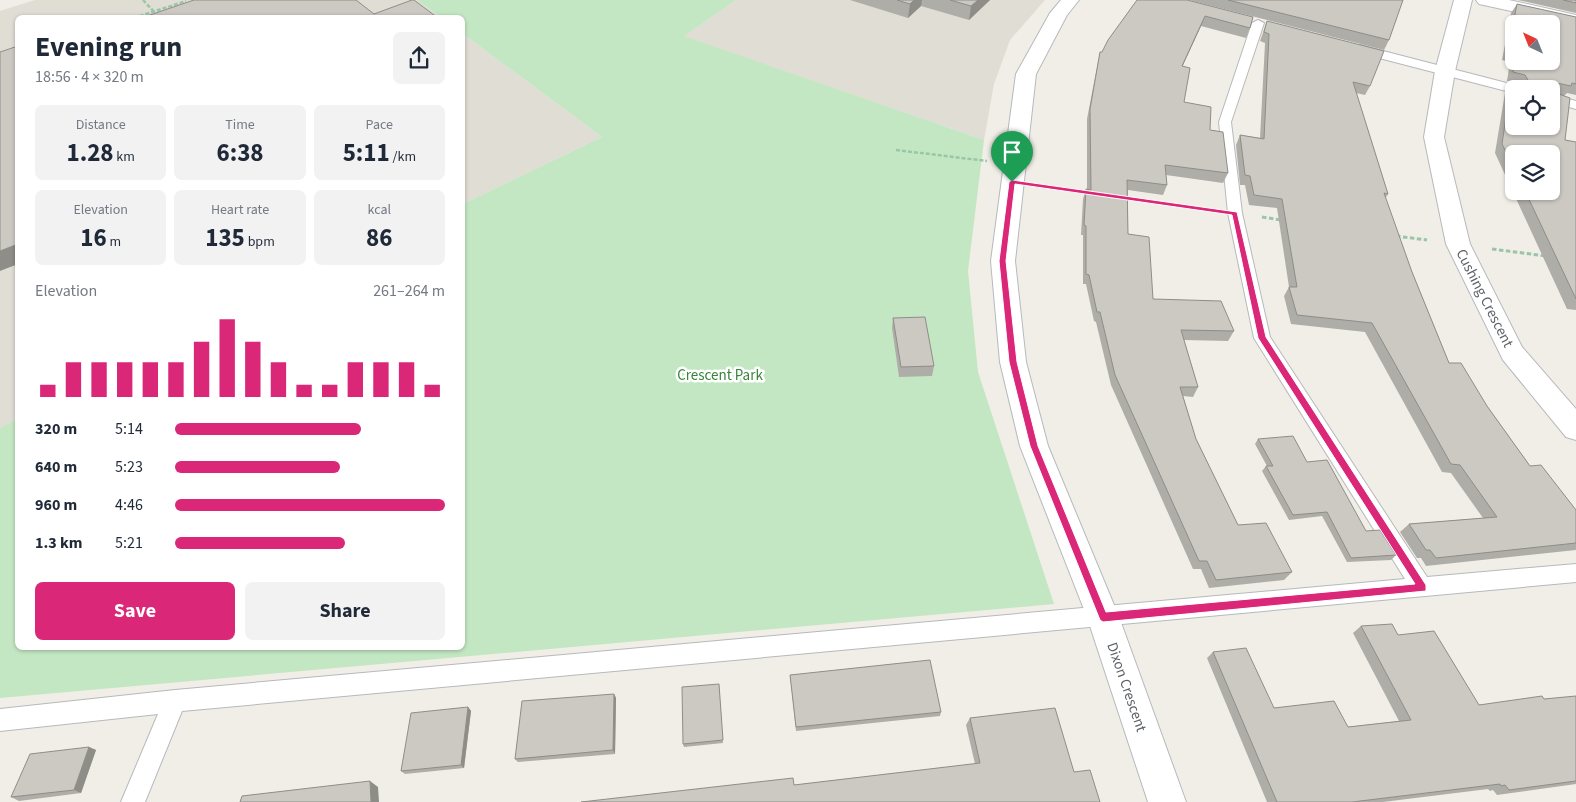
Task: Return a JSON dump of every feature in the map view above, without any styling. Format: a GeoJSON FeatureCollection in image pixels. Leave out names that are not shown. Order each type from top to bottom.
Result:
{"type":"FeatureCollection","features":[{"type":"Feature","properties":{"kind":"street","name":"Dixon Crescent"},"geometry":{"type":"LineString","coordinates":[[1070,0],[1059,13],[1026,74],[1002,261],[1013,362],[1034,446],[1103,617],[1167,802]]}},
{"type":"Feature","properties":{"kind":"street","name":"Cushing Crescent"},"geometry":{"type":"LineString","coordinates":[[1464,0],[1445,71],[1434,137],[1458,244],[1512,353],[1576,429]]}},
{"type":"Feature","properties":{"kind":"street"},"geometry":{"type":"LineString","coordinates":[[1485,0],[1576,20]]}},
{"type":"Feature","properties":{"kind":"lane"},"geometry":{"type":"LineString","coordinates":[[1258,23],[1226,122],[1234,213],[1262,338],[1422,588]]}},
{"type":"Feature","properties":{"kind":"lane"},"geometry":{"type":"LineString","coordinates":[[1352,47],[1505,87]]}},
{"type":"Feature","properties":{"kind":"lane"},"geometry":{"type":"LineString","coordinates":[[1560,101],[1576,105]]}},
{"type":"Feature","properties":{"kind":"lane"},"geometry":{"type":"LineString","coordinates":[[0,720],[175,701],[1576,573]]}},
{"type":"Feature","properties":{"kind":"lane"},"geometry":{"type":"LineString","coordinates":[[133,802],[175,701]]}},
{"type":"Feature","properties":{"kind":"path"},"geometry":{"type":"LineString","coordinates":[[143,0],[157,15]]}},
{"type":"Feature","properties":{"kind":"path"},"geometry":{"type":"LineString","coordinates":[[143,15],[185,0]]}},
{"type":"Feature","properties":{"kind":"path"},"geometry":{"type":"LineString","coordinates":[[896,150],[1014,173],[1090,193]]}},
{"type":"Feature","properties":{"kind":"path"},"geometry":{"type":"LineString","coordinates":[[1119,197],[1283,220]]}},
{"type":"Feature","properties":{"kind":"path"},"geometry":{"type":"LineString","coordinates":[[1390,235],[1546,256]]}},
{"type":"Feature","properties":{"kind":"shaded area"},"geometry":{"type":"Polygon","coordinates":[[[35,0],[417,0],[438,15],[15,15],[15,420],[0,428],[0,11],[35,0]]]}},
{"type":"Feature","properties":{"kind":"shaded area"},"geometry":{"type":"Polygon","coordinates":[[[736,0],[1045,0],[1010,40],[994,84],[984,140],[683,36],[736,0]]]}},
{"type":"Feature","properties":{"kind":"shaded area"},"geometry":{"type":"Polygon","coordinates":[[[465,35],[602,137],[465,203],[465,35]]]}},
{"type":"Feature","properties":{"kind":"green space","name":"Crescent Park"},"geometry":{"type":"Polygon","coordinates":[[[417,0],[736,0],[684,36],[984,140],[968,271],[978,372],[1054,604],[0,698],[0,428],[15,420],[15,650],[465,650],[465,203],[602,137],[465,35],[465,15],[438,15],[417,0]]]}},
{"type":"Feature","properties":{"kind":"building"},"geometry":{"type":"Polygon","coordinates":[[[194,0],[356,0],[374,14],[414,0],[434,15],[150,15],[194,0]]]}},
{"type":"Feature","properties":{"kind":"building"},"geometry":{"type":"Polygon","coordinates":[[[897,0],[914,0],[910,4],[897,0]]]}},
{"type":"Feature","properties":{"kind":"building"},"geometry":{"type":"Polygon","coordinates":[[[950,0],[978,0],[971,6],[950,0]]]}},
{"type":"Feature","properties":{"kind":"building"},"geometry":{"type":"Polygon","coordinates":[[[1137,0],[1187,0],[1253,17],[1250,28],[1205,16],[1182,66],[1190,68],[1184,102],[1211,107],[1210,130],[1223,132],[1228,173],[1165,165],[1167,185],[1127,180],[1128,234],[1149,237],[1153,299],[1221,301],[1234,331],[1181,330],[1198,387],[1180,387],[1196,439],[1238,525],[1266,523],[1292,572],[1216,580],[1207,561],[1199,561],[1115,375],[1100,312],[1097,312],[1089,275],[1086,274],[1086,226],[1084,225],[1086,189],[1091,190],[1090,109],[1100,52],[1102,52],[1108,40],[1137,0]]]}},
{"type":"Feature","properties":{"kind":"building"},"geometry":{"type":"Polygon","coordinates":[[[1228,0],[1403,0],[1389,40],[1228,0]]]}},
{"type":"Feature","properties":{"kind":"building"},"geometry":{"type":"Polygon","coordinates":[[[1563,0],[1576,0],[1576,3],[1563,0]]]}},
{"type":"Feature","properties":{"kind":"building"},"geometry":{"type":"Polygon","coordinates":[[[1517,4],[1576,17],[1576,84],[1572,83],[1571,86],[1560,84],[1560,80],[1528,80],[1525,75],[1513,72],[1513,70],[1560,70],[1560,15],[1515,15],[1517,4]]]}},
{"type":"Feature","properties":{"kind":"building"},"geometry":{"type":"Polygon","coordinates":[[[1267,21],[1384,51],[1370,86],[1353,82],[1388,194],[1384,193],[1412,272],[1449,363],[1461,363],[1487,406],[1530,466],[1541,465],[1576,510],[1576,543],[1436,558],[1430,550],[1426,550],[1409,524],[1497,517],[1460,465],[1451,464],[1372,323],[1297,315],[1289,287],[1297,287],[1282,199],[1254,195],[1250,176],[1245,175],[1240,135],[1264,139],[1269,34],[1264,32],[1267,21]]]}},
{"type":"Feature","properties":{"kind":"building"},"geometry":{"type":"Polygon","coordinates":[[[15,47],[15,245],[0,251],[0,52],[15,47]]]}},
{"type":"Feature","properties":{"kind":"building"},"geometry":{"type":"Polygon","coordinates":[[[1560,94],[1570,98],[1565,140],[1576,142],[1576,299],[1529,200],[1560,200],[1560,145],[1505,145],[1505,150],[1502,144],[1505,124],[1505,135],[1560,135],[1560,94]]]}},
{"type":"Feature","properties":{"kind":"building"},"geometry":{"type":"Polygon","coordinates":[[[925,317],[934,366],[901,367],[893,318],[925,317]]]}},
{"type":"Feature","properties":{"kind":"building"},"geometry":{"type":"Polygon","coordinates":[[[1293,436],[1307,462],[1327,460],[1366,531],[1380,530],[1396,555],[1351,558],[1327,512],[1293,515],[1266,466],[1273,466],[1258,439],[1293,436]]]}},
{"type":"Feature","properties":{"kind":"building"},"geometry":{"type":"Polygon","coordinates":[[[1392,624],[1398,635],[1434,631],[1479,705],[1542,696],[1544,699],[1576,696],[1576,781],[1509,790],[1505,785],[1501,786],[1500,784],[1352,802],[1277,802],[1213,652],[1246,648],[1274,708],[1334,701],[1348,727],[1411,720],[1361,626],[1392,624]]]}},
{"type":"Feature","properties":{"kind":"building"},"geometry":{"type":"Polygon","coordinates":[[[930,660],[941,712],[796,727],[790,675],[930,660]]]}},
{"type":"Feature","properties":{"kind":"building"},"geometry":{"type":"Polygon","coordinates":[[[719,684],[723,740],[683,744],[682,687],[719,684]]]}},
{"type":"Feature","properties":{"kind":"building"},"geometry":{"type":"Polygon","coordinates":[[[614,694],[613,750],[515,759],[522,701],[614,694]]]}},
{"type":"Feature","properties":{"kind":"building"},"geometry":{"type":"Polygon","coordinates":[[[468,707],[461,765],[401,771],[411,713],[468,707]]]}},
{"type":"Feature","properties":{"kind":"building"},"geometry":{"type":"Polygon","coordinates":[[[1055,708],[1074,772],[1090,770],[1100,802],[581,802],[793,778],[794,785],[980,763],[970,718],[1055,708]]]}},
{"type":"Feature","properties":{"kind":"building"},"geometry":{"type":"Polygon","coordinates":[[[89,747],[74,790],[11,797],[30,754],[89,747]]]}},
{"type":"Feature","properties":{"kind":"building"},"geometry":{"type":"Polygon","coordinates":[[[370,781],[371,802],[240,802],[242,796],[370,781]]]}},
{"type":"Feature","properties":{"kind":"route"},"geometry":{"type":"LineString","coordinates":[[1012,182],[1234,213],[1262,338],[1422,588],[1103,617],[1034,446],[1013,362],[1002,261],[1012,182]]}}]}
